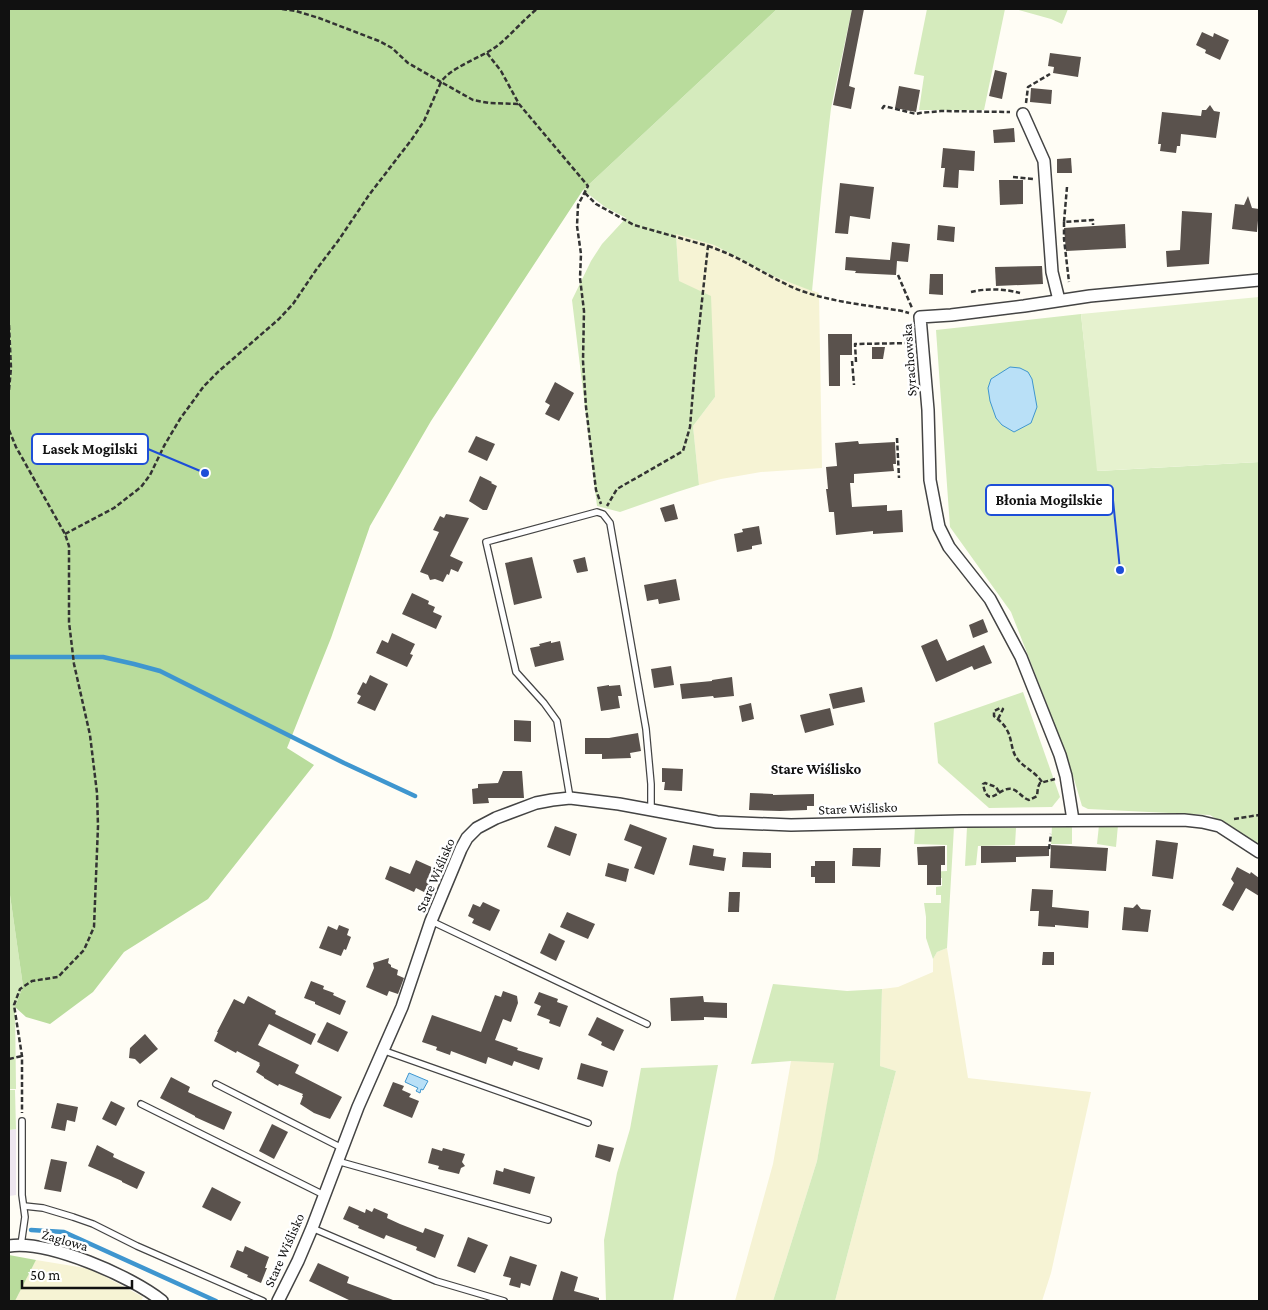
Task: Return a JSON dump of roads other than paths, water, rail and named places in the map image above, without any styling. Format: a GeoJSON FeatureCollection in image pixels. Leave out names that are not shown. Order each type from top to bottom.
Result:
{"type":"FeatureCollection","features":[{"type":"Feature","properties":{"kind":"street"},"geometry":{"type":"LineString","coordinates":[[1018,114],[1044,161],[1052,272],[1059,300]]}},
{"type":"Feature","properties":{"kind":"street","name":"Syrachowska"},"geometry":{"type":"LineString","coordinates":[[1073,820],[1066,776],[1060,755],[1021,657],[990,599],[949,547],[939,527],[930,480],[928,410],[920,317],[1024,306],[1090,296],[1259,280]]}},
{"type":"Feature","properties":{"kind":"street","name":"Stare Wiślisko"},"geometry":{"type":"LineString","coordinates":[[278,1301],[312,1228],[342,1148],[404,1000],[460,849],[472,832],[496,818],[536,803],[570,798],[610,802],[717,822],[792,825],[954,821],[1184,820],[1218,826],[1259,852]]}},
{"type":"Feature","properties":{"kind":"street","name":"Żaglowa"},"geometry":{"type":"LineString","coordinates":[[9,1246],[21,1245],[44,1248],[96,1265],[136,1284],[162,1301]]}},
{"type":"Feature","properties":{"kind":"lane"},"geometry":{"type":"LineString","coordinates":[[570,798],[557,721],[516,672],[486,542],[597,512],[605,514],[610,523],[646,729],[652,784],[651,810]]}},
{"type":"Feature","properties":{"kind":"lane"},"geometry":{"type":"LineString","coordinates":[[432,921],[647,1024]]}},
{"type":"Feature","properties":{"kind":"lane"},"geometry":{"type":"LineString","coordinates":[[382,1050],[588,1123]]}},
{"type":"Feature","properties":{"kind":"lane"},"geometry":{"type":"LineString","coordinates":[[216,1084],[342,1148]]}},
{"type":"Feature","properties":{"kind":"lane"},"geometry":{"type":"LineString","coordinates":[[141,1104],[324,1196]]}},
{"type":"Feature","properties":{"kind":"lane"},"geometry":{"type":"LineString","coordinates":[[21,1245],[25,1217],[22,1195],[22,1122]]}},
{"type":"Feature","properties":{"kind":"lane"},"geometry":{"type":"LineString","coordinates":[[337,1161],[548,1220]]}},
{"type":"Feature","properties":{"kind":"lane"},"geometry":{"type":"LineString","coordinates":[[24,1206],[43,1208],[73,1216],[262,1301]]}},
{"type":"Feature","properties":{"kind":"lane"},"geometry":{"type":"LineString","coordinates":[[312,1228],[436,1281],[504,1301]]}},
{"type":"Feature","properties":{"kind":"water"},"geometry":{"type":"Polygon","coordinates":[[[1010,367],[1020,368],[1028,372],[1032,379],[1037,407],[1031,423],[1014,432],[1002,425],[996,418],[988,388],[991,379],[1010,367]]]}},
{"type":"Feature","properties":{"kind":"water"},"geometry":{"type":"Polygon","coordinates":[[[409,1073],[428,1081],[420,1093],[416,1091],[418,1088],[405,1082],[409,1073]]]}},
{"type":"Feature","properties":{"kind":"waterway"},"geometry":{"type":"LineString","coordinates":[[9,657],[72,657]]}},
{"type":"Feature","properties":{"kind":"waterway"},"geometry":{"type":"LineString","coordinates":[[76,657],[103,657],[160,671],[344,763],[415,796]]}},
{"type":"Feature","properties":{"kind":"waterway"},"geometry":{"type":"LineString","coordinates":[[31,1230],[64,1232],[216,1301]]}},
{"type":"Feature","properties":{"kind":"place","name":"Lasek Mogilski"},"geometry":{"type":"Point","coordinates":[205,473]}},
{"type":"Feature","properties":{"kind":"place","name":"Błonia Mogilskie"},"geometry":{"type":"Point","coordinates":[1120,570]}},
{"type":"Feature","properties":{"kind":"district","name":"Stare Wiślisko"},"geometry":{"type":"Point","coordinates":[816,769]}}]}
